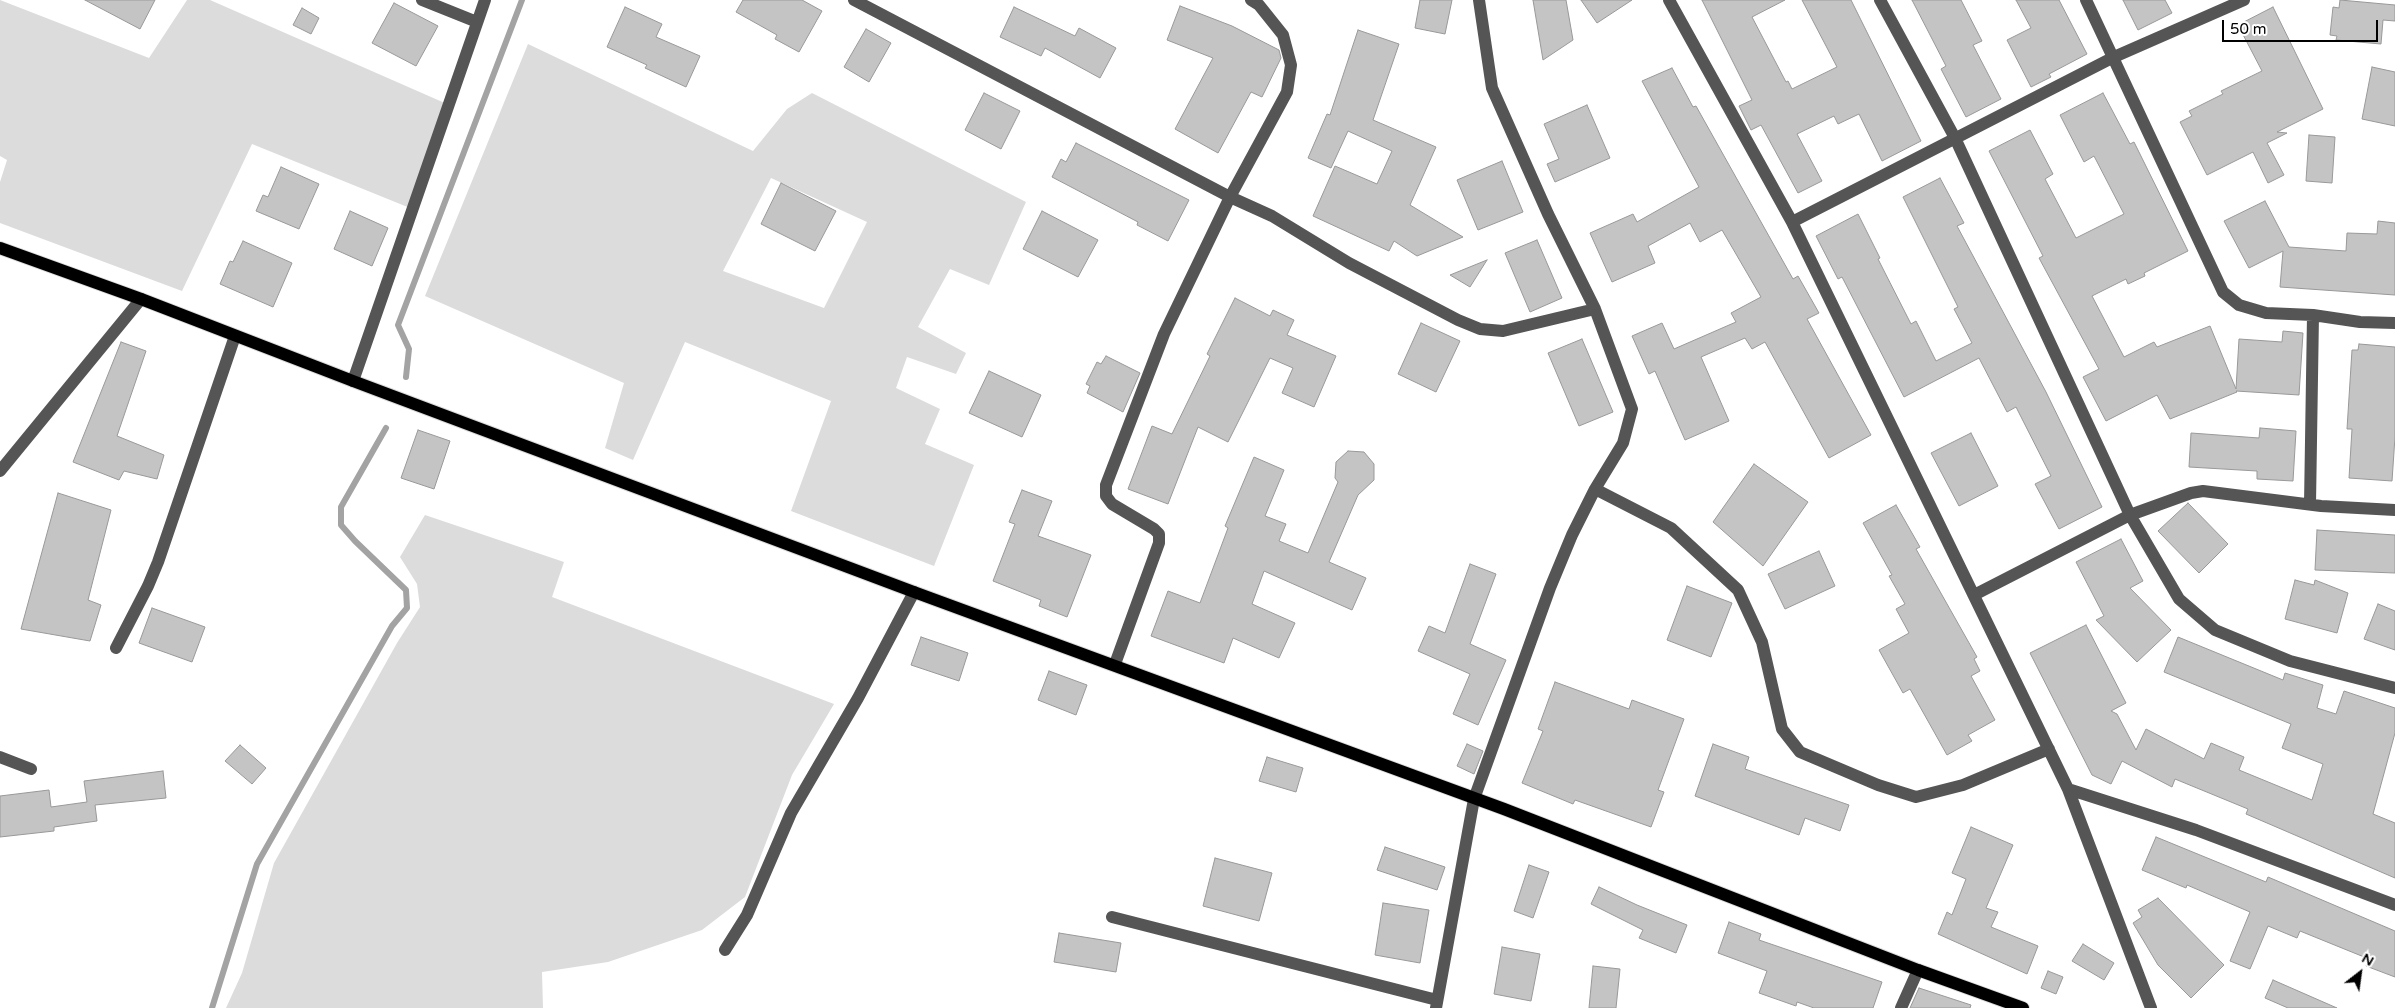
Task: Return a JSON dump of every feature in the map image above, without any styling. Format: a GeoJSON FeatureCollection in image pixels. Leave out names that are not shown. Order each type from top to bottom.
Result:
{"type":"FeatureCollection","features":[{"type":"Feature","properties":{"kind":"main road"},"geometry":{"type":"LineString","coordinates":[[0,248],[141,299],[353,381],[914,592],[1115,664],[1474,799],[1918,970],[2023,1008]]}},
{"type":"Feature","properties":{"kind":"street"},"geometry":{"type":"LineString","coordinates":[[422,0],[477,22]]}},
{"type":"Feature","properties":{"kind":"street"},"geometry":{"type":"LineString","coordinates":[[353,381],[485,0]]}},
{"type":"Feature","properties":{"kind":"street"},"geometry":{"type":"LineString","coordinates":[[854,0],[1230,196],[1272,216],[1349,263],[1458,320],[1480,328],[1504,331],[1595,309]]}},
{"type":"Feature","properties":{"kind":"street"},"geometry":{"type":"LineString","coordinates":[[1115,664],[1159,543],[1159,534],[1154,529],[1112,504],[1106,496],[1106,485],[1164,334],[1230,196],[1287,92],[1291,65],[1283,35],[1260,5],[1251,0]]}},
{"type":"Feature","properties":{"kind":"street"},"geometry":{"type":"LineString","coordinates":[[1112,917],[1436,1004],[1474,799],[1550,588],[1572,535],[1595,490],[1624,443],[1632,409],[1595,309],[1548,214],[1492,88],[1479,0]]}},
{"type":"Feature","properties":{"kind":"street"},"geometry":{"type":"LineString","coordinates":[[1669,0],[1792,222],[2068,788],[2151,1008]]}},
{"type":"Feature","properties":{"kind":"street"},"geometry":{"type":"LineString","coordinates":[[1880,0],[1955,138],[2130,515],[2179,599],[2215,630],[2290,661],[2395,688]]}},
{"type":"Feature","properties":{"kind":"street"},"geometry":{"type":"LineString","coordinates":[[2086,0],[2223,292],[2239,304],[2266,314],[2395,323]]}},
{"type":"Feature","properties":{"kind":"street"},"geometry":{"type":"LineString","coordinates":[[1792,222],[2114,57],[2244,0]]}},
{"type":"Feature","properties":{"kind":"street"},"geometry":{"type":"LineString","coordinates":[[0,471],[141,299]]}},
{"type":"Feature","properties":{"kind":"street"},"geometry":{"type":"LineString","coordinates":[[2310,504],[2314,316]]}},
{"type":"Feature","properties":{"kind":"street"},"geometry":{"type":"LineString","coordinates":[[116,648],[148,586],[158,562],[235,336]]}},
{"type":"Feature","properties":{"kind":"street"},"geometry":{"type":"LineString","coordinates":[[1595,490],[1671,528],[1738,590],[1762,642],[1782,729],[1800,752],[1878,785],[1916,796],[1963,785],[2048,748]]}},
{"type":"Feature","properties":{"kind":"street"},"geometry":{"type":"LineString","coordinates":[[1974,595],[2130,515],[2191,493],[2203,491],[2310,504],[2395,510]]}},
{"type":"Feature","properties":{"kind":"street"},"geometry":{"type":"LineString","coordinates":[[725,950],[747,915],[790,813],[858,698],[914,592]]}},
{"type":"Feature","properties":{"kind":"street"},"geometry":{"type":"LineString","coordinates":[[0,757],[31,769]]}},
{"type":"Feature","properties":{"kind":"street"},"geometry":{"type":"LineString","coordinates":[[2068,788],[2196,830],[2395,905]]}},
{"type":"Feature","properties":{"kind":"street"},"geometry":{"type":"LineString","coordinates":[[1901,1008],[1918,970]]}},
{"type":"Feature","properties":{"kind":"shaded area"},"geometry":{"type":"Polygon","coordinates":[[[0,0],[149,58],[187,0],[210,0],[447,104],[410,208],[252,144],[182,291],[0,223],[0,182],[7,160],[0,156],[0,0]]]}},
{"type":"Feature","properties":{"kind":"shaded area"},"geometry":{"type":"Polygon","coordinates":[[[528,44],[753,151],[787,109],[812,93],[1026,202],[989,285],[950,269],[918,327],[966,353],[956,374],[907,357],[896,388],[940,409],[925,444],[974,465],[934,566],[791,511],[831,401],[685,342],[633,460],[605,448],[624,383],[425,296],[528,44]],[[771,178],[723,271],[824,308],[867,222],[771,178]]]}},
{"type":"Feature","properties":{"kind":"shaded area"},"geometry":{"type":"Polygon","coordinates":[[[425,515],[564,562],[552,597],[834,704],[792,775],[745,897],[702,930],[608,962],[542,972],[543,1008],[226,1008],[242,973],[274,863],[397,643],[420,607],[417,584],[400,557],[425,515]]]}},
{"type":"Feature","properties":{"kind":"building"},"geometry":{"type":"Polygon","coordinates":[[[85,0],[155,0],[140,29],[85,0]]]}},
{"type":"Feature","properties":{"kind":"building"},"geometry":{"type":"Polygon","coordinates":[[[743,0],[802,0],[822,11],[799,52],[775,39],[777,35],[736,12],[743,0]]]}},
{"type":"Feature","properties":{"kind":"building"},"geometry":{"type":"Polygon","coordinates":[[[1420,0],[1452,0],[1445,34],[1415,28],[1420,0]]]}},
{"type":"Feature","properties":{"kind":"building"},"geometry":{"type":"Polygon","coordinates":[[[1533,0],[1566,0],[1573,40],[1543,60],[1533,0]]]}},
{"type":"Feature","properties":{"kind":"building"},"geometry":{"type":"Polygon","coordinates":[[[1581,0],[1632,0],[1597,23],[1581,0]]]}},
{"type":"Feature","properties":{"kind":"building"},"geometry":{"type":"Polygon","coordinates":[[[1702,0],[1785,0],[1752,17],[1786,82],[1788,81],[1792,89],[1837,67],[1802,0],[1851,0],[1921,141],[1882,161],[1859,114],[1838,124],[1834,116],[1797,134],[1822,181],[1798,193],[1761,125],[1751,130],[1739,106],[1752,100],[1702,0]]]}},
{"type":"Feature","properties":{"kind":"building"},"geometry":{"type":"Polygon","coordinates":[[[1912,0],[1961,0],[1982,41],[1973,45],[2001,99],[1966,117],[1941,69],[1946,66],[1912,0]]]}},
{"type":"Feature","properties":{"kind":"building"},"geometry":{"type":"Polygon","coordinates":[[[2016,0],[2059,0],[2087,54],[2049,74],[2051,77],[2031,87],[2007,40],[2031,28],[2016,0]]]}},
{"type":"Feature","properties":{"kind":"building"},"geometry":{"type":"Polygon","coordinates":[[[2123,0],[2165,0],[2172,13],[2138,30],[2123,0]]]}},
{"type":"Feature","properties":{"kind":"building"},"geometry":{"type":"Polygon","coordinates":[[[2340,0],[2395,5],[2395,21],[2383,20],[2381,44],[2336,40],[2337,36],[2330,35],[2333,7],[2339,8],[2340,0]]]}},
{"type":"Feature","properties":{"kind":"building"},"geometry":{"type":"Polygon","coordinates":[[[394,3],[438,26],[416,66],[372,43],[394,3]]]}},
{"type":"Feature","properties":{"kind":"building"},"geometry":{"type":"Polygon","coordinates":[[[1180,6],[1232,26],[1279,50],[1281,58],[1262,97],[1251,92],[1218,153],[1175,129],[1213,58],[1167,40],[1180,6]]]}},
{"type":"Feature","properties":{"kind":"building"},"geometry":{"type":"Polygon","coordinates":[[[625,7],[662,24],[656,37],[700,56],[686,87],[645,68],[647,65],[607,47],[625,7]]]}},
{"type":"Feature","properties":{"kind":"building"},"geometry":{"type":"Polygon","coordinates":[[[1014,7],[1075,36],[1079,28],[1116,48],[1100,78],[1045,48],[1041,56],[1000,37],[1014,7]]]}},
{"type":"Feature","properties":{"kind":"building"},"geometry":{"type":"Polygon","coordinates":[[[2273,7],[2323,109],[2277,132],[2287,133],[2267,143],[2284,175],[2268,183],[2253,152],[2207,175],[2180,122],[2192,116],[2189,111],[2223,94],[2221,91],[2262,71],[2238,25],[2273,7]]]}},
{"type":"Feature","properties":{"kind":"building"},"geometry":{"type":"Polygon","coordinates":[[[302,8],[319,18],[311,34],[293,25],[302,8]]]}},
{"type":"Feature","properties":{"kind":"building"},"geometry":{"type":"Polygon","coordinates":[[[866,29],[891,43],[869,82],[844,67],[866,29]]]}},
{"type":"Feature","properties":{"kind":"building"},"geometry":{"type":"Polygon","coordinates":[[[1358,30],[1399,44],[1373,120],[1436,147],[1410,205],[1463,237],[1417,256],[1394,241],[1389,251],[1313,216],[1335,166],[1377,184],[1392,151],[1348,131],[1331,168],[1308,158],[1327,114],[1330,115],[1358,30]]]}},
{"type":"Feature","properties":{"kind":"building"},"geometry":{"type":"Polygon","coordinates":[[[2372,67],[2395,72],[2395,126],[2362,119],[2372,67]]]}},
{"type":"Feature","properties":{"kind":"building"},"geometry":{"type":"Polygon","coordinates":[[[1672,68],[1693,107],[1696,106],[1793,279],[1798,276],[1819,313],[1807,319],[1871,435],[1829,458],[1765,342],[1752,349],[1745,338],[1701,357],[1729,421],[1685,440],[1655,371],[1649,374],[1632,336],[1662,323],[1674,349],[1736,322],[1731,313],[1761,297],[1722,230],[1700,242],[1690,223],[1648,246],[1655,263],[1612,282],[1590,233],[1633,214],[1637,222],[1699,187],[1642,81],[1672,68]]]}},
{"type":"Feature","properties":{"kind":"building"},"geometry":{"type":"Polygon","coordinates":[[[984,93],[1020,111],[1001,149],[965,130],[984,93]]]}},
{"type":"Feature","properties":{"kind":"building"},"geometry":{"type":"Polygon","coordinates":[[[2103,93],[2130,144],[2134,142],[2188,251],[2144,273],[2145,276],[2128,284],[2126,279],[2092,296],[2124,357],[2154,342],[2157,347],[2210,326],[2236,389],[2239,339],[2282,342],[2283,331],[2303,333],[2299,395],[2236,391],[2170,419],[2157,395],[2106,421],[2083,377],[2099,369],[2039,258],[2043,256],[1989,151],[2030,130],[2053,174],[2045,179],[2076,238],[2124,214],[2094,156],[2084,162],[2060,115],[2103,93]]]}},
{"type":"Feature","properties":{"kind":"building"},"geometry":{"type":"Polygon","coordinates":[[[1587,105],[1610,158],[1555,182],[1547,164],[1559,159],[1544,124],[1587,105]]]}},
{"type":"Feature","properties":{"kind":"building"},"geometry":{"type":"Polygon","coordinates":[[[2309,135],[2335,137],[2332,183],[2306,181],[2309,135]]]}},
{"type":"Feature","properties":{"kind":"building"},"geometry":{"type":"Polygon","coordinates":[[[1076,143],[1189,200],[1168,241],[1137,225],[1138,222],[1052,177],[1061,159],[1066,162],[1076,143]]]}},
{"type":"Feature","properties":{"kind":"building"},"geometry":{"type":"Polygon","coordinates":[[[1502,161],[1523,212],[1478,230],[1457,180],[1502,161]]]}},
{"type":"Feature","properties":{"kind":"building"},"geometry":{"type":"Polygon","coordinates":[[[281,167],[319,184],[299,229],[256,211],[263,195],[268,197],[281,167]]]}},
{"type":"Feature","properties":{"kind":"building"},"geometry":{"type":"Polygon","coordinates":[[[1940,178],[1964,223],[1957,226],[2046,392],[2102,507],[2059,529],[2035,484],[2051,476],[2016,407],[2007,412],[1979,358],[1904,397],[1842,277],[1838,279],[1816,236],[1858,214],[1880,258],[1878,259],[1911,324],[1916,321],[1936,361],[1972,343],[1954,309],[1958,307],[1903,197],[1940,178]]]}},
{"type":"Feature","properties":{"kind":"building"},"geometry":{"type":"Polygon","coordinates":[[[781,183],[836,211],[815,251],[761,224],[781,183]]]}},
{"type":"Feature","properties":{"kind":"building"},"geometry":{"type":"Polygon","coordinates":[[[2265,201],[2289,247],[2346,251],[2347,233],[2377,234],[2378,221],[2395,223],[2395,295],[2280,287],[2283,251],[2249,268],[2224,221],[2265,201]]]}},
{"type":"Feature","properties":{"kind":"building"},"geometry":{"type":"Polygon","coordinates":[[[350,211],[388,228],[372,266],[334,249],[350,211]]]}},
{"type":"Feature","properties":{"kind":"building"},"geometry":{"type":"Polygon","coordinates":[[[1042,211],[1098,240],[1078,277],[1023,249],[1042,211]]]}},
{"type":"Feature","properties":{"kind":"building"},"geometry":{"type":"Polygon","coordinates":[[[1537,240],[1562,298],[1530,312],[1505,253],[1537,240]]]}},
{"type":"Feature","properties":{"kind":"building"},"geometry":{"type":"Polygon","coordinates":[[[243,241],[292,263],[273,307],[220,284],[230,261],[233,262],[243,241]]]}},
{"type":"Feature","properties":{"kind":"building"},"geometry":{"type":"Polygon","coordinates":[[[1487,260],[1470,287],[1450,275],[1487,260]]]}},
{"type":"Feature","properties":{"kind":"building"},"geometry":{"type":"Polygon","coordinates":[[[1235,298],[1270,316],[1273,310],[1294,320],[1287,335],[1336,356],[1314,407],[1282,393],[1293,368],[1270,358],[1228,442],[1198,427],[1168,504],[1128,489],[1152,426],[1172,434],[1210,356],[1207,354],[1235,298]]]}},
{"type":"Feature","properties":{"kind":"building"},"geometry":{"type":"Polygon","coordinates":[[[1421,323],[1460,341],[1436,392],[1398,374],[1421,323]]]}},
{"type":"Feature","properties":{"kind":"building"},"geometry":{"type":"Polygon","coordinates":[[[1582,339],[1613,412],[1579,426],[1548,353],[1582,339]]]}},
{"type":"Feature","properties":{"kind":"building"},"geometry":{"type":"Polygon","coordinates":[[[121,342],[146,351],[117,436],[164,455],[157,479],[124,471],[119,480],[73,462],[121,342]]]}},
{"type":"Feature","properties":{"kind":"building"},"geometry":{"type":"Polygon","coordinates":[[[2359,344],[2395,347],[2395,437],[2392,481],[2349,478],[2352,429],[2347,429],[2352,350],[2358,350],[2359,344]]]}},
{"type":"Feature","properties":{"kind":"building"},"geometry":{"type":"Polygon","coordinates":[[[1106,356],[1140,373],[1123,412],[1087,393],[1090,386],[1086,384],[1097,362],[1101,364],[1106,356]]]}},
{"type":"Feature","properties":{"kind":"building"},"geometry":{"type":"Polygon","coordinates":[[[989,371],[1041,395],[1022,437],[969,413],[989,371]]]}},
{"type":"Feature","properties":{"kind":"building"},"geometry":{"type":"Polygon","coordinates":[[[2260,428],[2296,431],[2293,481],[2257,479],[2257,471],[2189,467],[2191,433],[2259,438],[2260,428]]]}},
{"type":"Feature","properties":{"kind":"building"},"geometry":{"type":"Polygon","coordinates":[[[418,430],[450,441],[434,489],[401,478],[418,430]]]}},
{"type":"Feature","properties":{"kind":"building"},"geometry":{"type":"Polygon","coordinates":[[[1971,433],[1998,486],[1959,506],[1931,453],[1971,433]]]}},
{"type":"Feature","properties":{"kind":"building"},"geometry":{"type":"Polygon","coordinates":[[[1348,451],[1364,452],[1374,464],[1374,480],[1358,495],[1329,562],[1366,578],[1352,610],[1264,571],[1252,604],[1295,623],[1279,658],[1233,638],[1224,663],[1151,636],[1168,591],[1200,603],[1228,528],[1225,526],[1254,457],[1284,470],[1265,516],[1286,524],[1279,541],[1308,553],[1338,482],[1335,478],[1336,462],[1348,451]]]}},
{"type":"Feature","properties":{"kind":"building"},"geometry":{"type":"Polygon","coordinates":[[[1754,464],[1808,502],[1763,566],[1713,522],[1754,464]]]}},
{"type":"Feature","properties":{"kind":"building"},"geometry":{"type":"Polygon","coordinates":[[[1022,490],[1052,501],[1038,536],[1091,555],[1067,617],[1039,606],[1041,600],[993,581],[1015,524],[1009,522],[1022,490]]]}},
{"type":"Feature","properties":{"kind":"building"},"geometry":{"type":"Polygon","coordinates":[[[58,493],[111,510],[88,600],[101,605],[90,641],[21,629],[58,493]]]}},
{"type":"Feature","properties":{"kind":"building"},"geometry":{"type":"Polygon","coordinates":[[[2188,503],[2228,544],[2199,573],[2158,531],[2188,503]]]}},
{"type":"Feature","properties":{"kind":"building"},"geometry":{"type":"Polygon","coordinates":[[[1896,505],[1920,547],[1916,549],[1977,657],[1974,659],[1980,671],[1971,676],[1995,720],[1968,735],[1972,741],[1947,755],[1910,689],[1903,693],[1879,650],[1909,633],[1896,609],[1905,604],[1889,576],[1892,575],[1863,523],[1896,505]]]}},
{"type":"Feature","properties":{"kind":"building"},"geometry":{"type":"Polygon","coordinates":[[[2317,530],[2395,535],[2395,573],[2315,570],[2317,530]]]}},
{"type":"Feature","properties":{"kind":"building"},"geometry":{"type":"Polygon","coordinates":[[[2121,539],[2143,581],[2130,588],[2171,630],[2137,662],[2096,620],[2104,616],[2076,562],[2121,539]]]}},
{"type":"Feature","properties":{"kind":"building"},"geometry":{"type":"Polygon","coordinates":[[[1819,551],[1835,586],[1785,609],[1768,574],[1819,551]]]}},
{"type":"Feature","properties":{"kind":"building"},"geometry":{"type":"Polygon","coordinates":[[[1470,564],[1496,574],[1470,644],[1506,660],[1478,725],[1453,714],[1470,674],[1418,651],[1429,626],[1445,633],[1470,564]]]}},
{"type":"Feature","properties":{"kind":"building"},"geometry":{"type":"Polygon","coordinates":[[[2295,580],[2314,585],[2315,580],[2348,593],[2337,633],[2285,619],[2295,580]]]}},
{"type":"Feature","properties":{"kind":"building"},"geometry":{"type":"Polygon","coordinates":[[[1687,586],[1732,603],[1711,657],[1667,640],[1687,586]]]}},
{"type":"Feature","properties":{"kind":"building"},"geometry":{"type":"Polygon","coordinates":[[[2378,604],[2395,611],[2395,650],[2364,639],[2378,604]]]}},
{"type":"Feature","properties":{"kind":"building"},"geometry":{"type":"Polygon","coordinates":[[[152,608],[205,627],[192,662],[139,643],[152,608]]]}},
{"type":"Feature","properties":{"kind":"building"},"geometry":{"type":"Polygon","coordinates":[[[2086,625],[2126,703],[2111,711],[2117,714],[2136,750],[2146,729],[2204,759],[2211,743],[2244,757],[2239,770],[2312,800],[2323,764],[2282,748],[2291,724],[2164,672],[2178,637],[2283,680],[2285,673],[2323,685],[2317,708],[2336,714],[2344,691],[2395,708],[2395,733],[2373,814],[2395,823],[2395,878],[2246,814],[2248,809],[2175,779],[2172,787],[2122,761],[2111,784],[2092,775],[2030,653],[2086,625]]]}},
{"type":"Feature","properties":{"kind":"building"},"geometry":{"type":"Polygon","coordinates":[[[921,637],[968,653],[959,681],[911,665],[921,637]]]}},
{"type":"Feature","properties":{"kind":"building"},"geometry":{"type":"Polygon","coordinates":[[[1049,671],[1087,685],[1076,715],[1038,700],[1049,671]]]}},
{"type":"Feature","properties":{"kind":"building"},"geometry":{"type":"Polygon","coordinates":[[[1555,682],[1629,709],[1632,700],[1684,719],[1658,790],[1664,792],[1651,827],[1575,800],[1573,804],[1522,783],[1543,731],[1538,729],[1555,682]]]}},
{"type":"Feature","properties":{"kind":"building"},"geometry":{"type":"Polygon","coordinates":[[[1467,744],[1483,751],[1474,774],[1457,766],[1467,744]]]}},
{"type":"Feature","properties":{"kind":"building"},"geometry":{"type":"Polygon","coordinates":[[[1713,744],[1749,757],[1745,769],[1849,805],[1840,831],[1805,818],[1799,835],[1695,796],[1713,744]]]}},
{"type":"Feature","properties":{"kind":"building"},"geometry":{"type":"Polygon","coordinates":[[[240,745],[266,768],[252,784],[225,761],[240,745]]]}},
{"type":"Feature","properties":{"kind":"building"},"geometry":{"type":"Polygon","coordinates":[[[1267,757],[1303,768],[1296,792],[1259,781],[1267,757]]]}},
{"type":"Feature","properties":{"kind":"building"},"geometry":{"type":"Polygon","coordinates":[[[163,771],[166,798],[95,805],[97,821],[54,827],[54,831],[0,837],[0,796],[49,790],[51,807],[87,802],[84,781],[163,771]]]}},
{"type":"Feature","properties":{"kind":"building"},"geometry":{"type":"Polygon","coordinates":[[[1971,827],[2013,845],[1986,908],[1998,912],[1991,927],[2038,946],[2027,974],[1938,934],[1947,912],[1952,915],[1966,879],[1952,873],[1971,827]]]}},
{"type":"Feature","properties":{"kind":"building"},"geometry":{"type":"Polygon","coordinates":[[[2156,837],[2266,882],[2268,877],[2395,931],[2395,977],[2366,966],[2369,959],[2300,931],[2297,938],[2268,926],[2250,969],[2230,961],[2250,912],[2187,885],[2186,888],[2142,870],[2156,837]]]}},
{"type":"Feature","properties":{"kind":"building"},"geometry":{"type":"Polygon","coordinates":[[[1385,847],[1445,867],[1437,890],[1377,870],[1385,847]]]}},
{"type":"Feature","properties":{"kind":"building"},"geometry":{"type":"Polygon","coordinates":[[[1215,858],[1272,873],[1259,921],[1203,906],[1215,858]]]}},
{"type":"Feature","properties":{"kind":"building"},"geometry":{"type":"Polygon","coordinates":[[[1529,865],[1549,872],[1533,918],[1514,911],[1529,865]]]}},
{"type":"Feature","properties":{"kind":"building"},"geometry":{"type":"Polygon","coordinates":[[[1599,887],[1687,925],[1676,953],[1639,938],[1643,930],[1591,904],[1599,887]]]}},
{"type":"Feature","properties":{"kind":"building"},"geometry":{"type":"Polygon","coordinates":[[[2158,898],[2224,965],[2191,998],[2158,965],[2133,923],[2142,917],[2138,910],[2158,898]]]}},
{"type":"Feature","properties":{"kind":"building"},"geometry":{"type":"Polygon","coordinates":[[[1383,903],[1429,910],[1420,963],[1375,955],[1383,903]]]}},
{"type":"Feature","properties":{"kind":"building"},"geometry":{"type":"Polygon","coordinates":[[[1729,922],[1761,934],[1759,940],[1882,982],[1873,1008],[1814,1008],[1797,1002],[1796,1006],[1759,993],[1767,971],[1718,953],[1729,922]]]}},
{"type":"Feature","properties":{"kind":"building"},"geometry":{"type":"Polygon","coordinates":[[[1059,933],[1121,943],[1116,972],[1054,962],[1059,933]]]}},
{"type":"Feature","properties":{"kind":"building"},"geometry":{"type":"Polygon","coordinates":[[[2083,944],[2114,963],[2104,980],[2072,961],[2083,944]]]}},
{"type":"Feature","properties":{"kind":"building"},"geometry":{"type":"Polygon","coordinates":[[[1502,947],[1540,954],[1531,1001],[1494,994],[1502,947]]]}},
{"type":"Feature","properties":{"kind":"building"},"geometry":{"type":"Polygon","coordinates":[[[1593,966],[1620,969],[1616,1008],[1589,1008],[1593,966]]]}},
{"type":"Feature","properties":{"kind":"building"},"geometry":{"type":"Polygon","coordinates":[[[2048,971],[2063,977],[2056,994],[2041,988],[2048,971]]]}},
{"type":"Feature","properties":{"kind":"building"},"geometry":{"type":"Polygon","coordinates":[[[2273,980],[2337,1008],[2288,1008],[2265,998],[2273,980]]]}},
{"type":"Feature","properties":{"kind":"building"},"geometry":{"type":"Polygon","coordinates":[[[1919,988],[1971,1005],[1970,1008],[1910,1008],[1919,988]]]}},
{"type":"Feature","properties":{"kind":"waterway"},"geometry":{"type":"LineString","coordinates":[[406,377],[409,349],[398,325],[522,0]]}},
{"type":"Feature","properties":{"kind":"waterway"},"geometry":{"type":"LineString","coordinates":[[212,1008],[257,864],[392,626],[407,608],[406,590],[341,525],[341,507],[386,428]]}}]}
